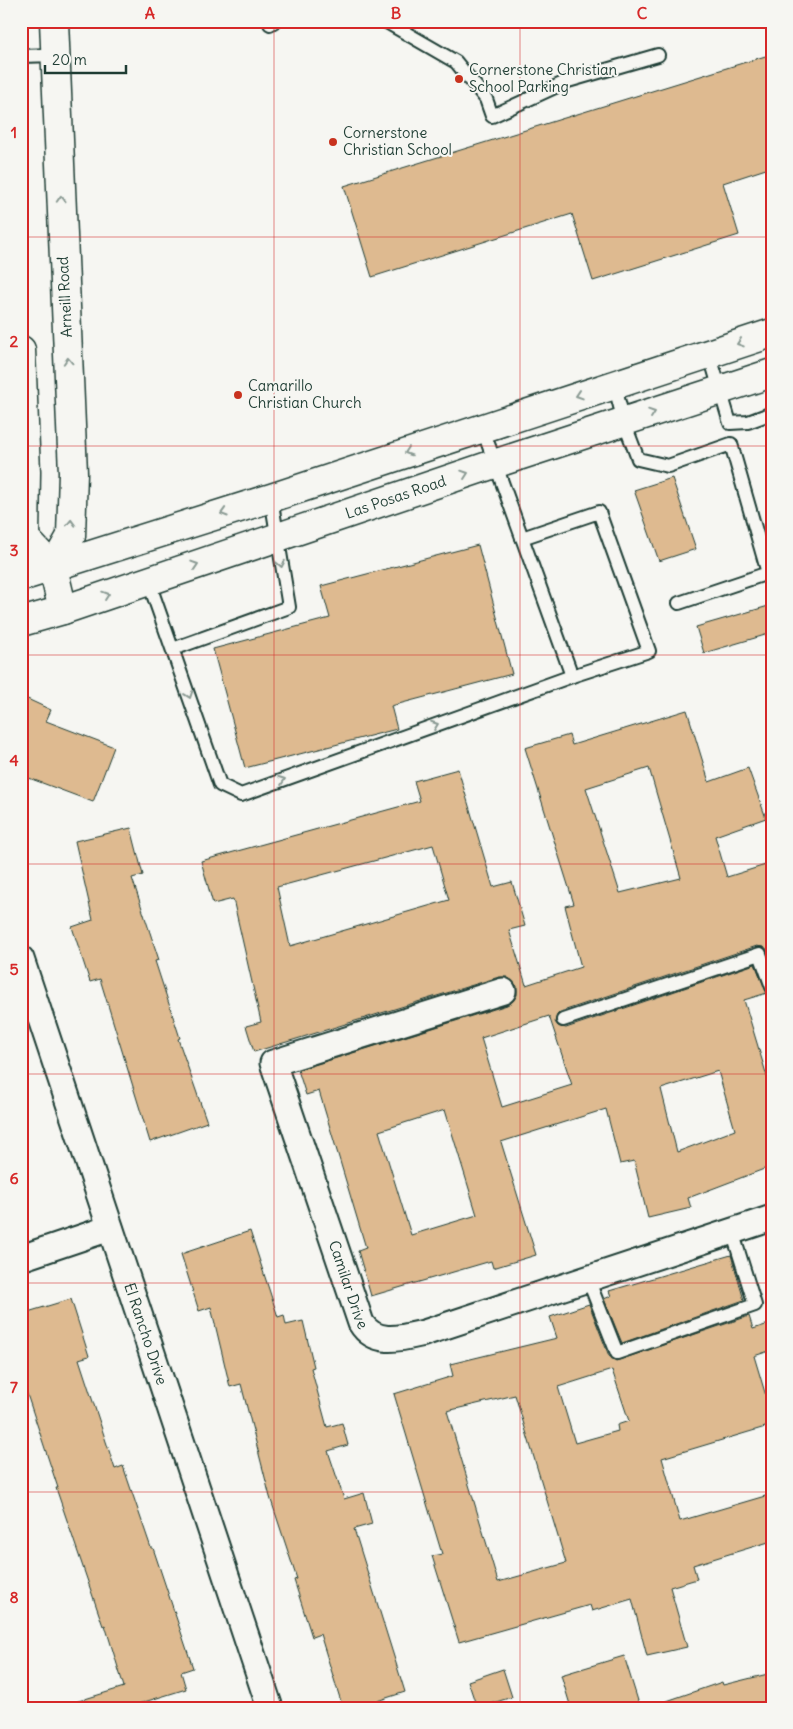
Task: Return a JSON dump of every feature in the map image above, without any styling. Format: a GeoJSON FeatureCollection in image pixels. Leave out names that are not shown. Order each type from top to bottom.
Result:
{"type":"FeatureCollection","features":[{"type":"Feature","properties":{"kind":"main road","name":"Arneill Road"},"geometry":{"type":"LineString","coordinates":[[53,568],[71,536],[73,473],[54,21]]}},
{"type":"Feature","properties":{"kind":"main road"},"geometry":{"type":"LineString","coordinates":[[21,577],[270,498],[614,383],[772,333]]}},
{"type":"Feature","properties":{"kind":"main road"},"geometry":{"type":"LineString","coordinates":[[21,350],[26,472],[25,538],[53,568],[63,610]]}},
{"type":"Feature","properties":{"kind":"main road","name":"Las Posas Road"},"geometry":{"type":"LineString","coordinates":[[21,622],[63,610],[494,464],[772,374]]}},
{"type":"Feature","properties":{"kind":"street","name":"El Rancho Drive"},"geometry":{"type":"LineString","coordinates":[[21,959],[270,1708]]}},
{"type":"Feature","properties":{"kind":"street","name":"Camilar Drive"},"geometry":{"type":"LineString","coordinates":[[503,991],[273,1063],[360,1323],[365,1330],[374,1336],[395,1339],[424,1333],[772,1218]]}},
{"type":"Feature","properties":{"kind":"street"},"geometry":{"type":"LineString","coordinates":[[21,1258],[110,1228]]}},
{"type":"Feature","properties":{"kind":"lane"},"geometry":{"type":"LineString","coordinates":[[385,21],[456,62],[486,99],[492,116],[568,81],[658,55]]}},
{"type":"Feature","properties":{"kind":"lane"},"geometry":{"type":"LineString","coordinates":[[21,56],[56,55]]}},
{"type":"Feature","properties":{"kind":"lane"},"geometry":{"type":"LineString","coordinates":[[679,603],[768,573],[731,444],[730,423],[709,353]]}},
{"type":"Feature","properties":{"kind":"lane"},"geometry":{"type":"LineString","coordinates":[[614,383],[624,422],[638,459],[668,466],[731,444]]}},
{"type":"Feature","properties":{"kind":"lane"},"geometry":{"type":"LineString","coordinates":[[730,423],[748,422],[772,413]]}},
{"type":"Feature","properties":{"kind":"lane"},"geometry":{"type":"LineString","coordinates":[[482,427],[572,676]]}},
{"type":"Feature","properties":{"kind":"lane"},"geometry":{"type":"LineString","coordinates":[[173,649],[289,607],[270,498]]}},
{"type":"Feature","properties":{"kind":"lane"},"geometry":{"type":"LineString","coordinates":[[148,580],[220,785],[241,795],[572,676],[649,651],[599,512],[522,538]]}},
{"type":"Feature","properties":{"kind":"lane"},"geometry":{"type":"LineString","coordinates":[[563,1020],[760,954],[772,987]]}},
{"type":"Feature","properties":{"kind":"lane"},"geometry":{"type":"LineString","coordinates":[[588,1278],[617,1353],[756,1305],[732,1231]]}},
{"type":"Feature","properties":{"kind":"building","name":"Cornerstone Christian School"},"geometry":{"type":"Polygon","coordinates":[[[772,54],[772,167],[723,183],[739,235],[593,281],[572,214],[372,277],[344,186],[772,54]]]}},
{"type":"Feature","properties":{"kind":"building"},"geometry":{"type":"Polygon","coordinates":[[[672,478],[696,549],[659,561],[634,490],[672,478]]]}},
{"type":"Feature","properties":{"kind":"building"},"geometry":{"type":"Polygon","coordinates":[[[478,545],[512,674],[391,706],[397,729],[245,768],[213,649],[330,618],[321,586],[478,545]]]}},
{"type":"Feature","properties":{"kind":"building"},"geometry":{"type":"Polygon","coordinates":[[[772,605],[772,633],[704,653],[696,627],[772,605]]]}},
{"type":"Feature","properties":{"kind":"building"},"geometry":{"type":"Polygon","coordinates":[[[21,696],[51,710],[46,721],[114,747],[93,802],[21,775],[21,696]]]}},
{"type":"Feature","properties":{"kind":"building"},"geometry":{"type":"Polygon","coordinates":[[[687,710],[709,782],[748,768],[766,818],[715,836],[727,877],[772,863],[772,963],[766,948],[757,946],[560,1012],[555,1022],[558,1026],[566,1028],[755,964],[767,993],[744,1000],[772,1093],[772,1166],[688,1198],[691,1208],[648,1218],[634,1161],[620,1164],[606,1109],[501,1142],[536,1255],[493,1268],[491,1261],[371,1296],[358,1251],[366,1248],[319,1091],[306,1095],[298,1070],[507,1005],[517,995],[517,986],[507,977],[499,977],[254,1052],[246,1026],[261,1022],[233,899],[213,904],[201,861],[420,801],[414,781],[458,769],[493,887],[512,882],[525,926],[509,930],[526,985],[581,967],[565,906],[574,904],[525,748],[569,735],[572,745],[687,710]],[[649,768],[586,788],[620,893],[681,878],[649,768]],[[433,845],[277,887],[290,946],[449,900],[433,845]],[[549,1016],[481,1038],[502,1107],[572,1085],[549,1016]],[[718,1071],[661,1089],[677,1152],[735,1130],[718,1071]],[[445,1110],[379,1131],[411,1235],[477,1215],[445,1110]]]}},
{"type":"Feature","properties":{"kind":"building"},"geometry":{"type":"Polygon","coordinates":[[[131,828],[143,875],[132,878],[159,960],[155,961],[180,1038],[178,1039],[207,1122],[150,1142],[100,979],[90,982],[72,927],[93,920],[75,841],[131,828]]]}},
{"type":"Feature","properties":{"kind":"building"},"geometry":{"type":"Polygon","coordinates":[[[250,1231],[278,1317],[284,1315],[286,1325],[303,1321],[314,1367],[311,1368],[327,1427],[342,1423],[348,1445],[328,1451],[344,1499],[364,1493],[372,1524],[354,1529],[405,1692],[355,1708],[343,1708],[320,1634],[312,1637],[294,1580],[297,1579],[270,1497],[241,1384],[230,1387],[211,1307],[199,1311],[181,1254],[250,1231]]]}},
{"type":"Feature","properties":{"kind":"building"},"geometry":{"type":"Polygon","coordinates":[[[731,1255],[744,1300],[622,1343],[604,1299],[611,1296],[609,1291],[731,1255]]]}},
{"type":"Feature","properties":{"kind":"building"},"geometry":{"type":"Polygon","coordinates":[[[71,1299],[89,1356],[79,1359],[115,1469],[123,1466],[193,1668],[181,1672],[186,1689],[125,1708],[72,1708],[72,1703],[124,1687],[105,1625],[103,1626],[56,1488],[58,1488],[21,1376],[21,1314],[71,1299]]]}},
{"type":"Feature","properties":{"kind":"building"},"geometry":{"type":"Polygon","coordinates":[[[589,1304],[609,1356],[616,1361],[749,1316],[753,1329],[772,1323],[772,1350],[754,1356],[772,1416],[772,1425],[662,1458],[680,1521],[772,1494],[772,1541],[693,1565],[697,1579],[670,1587],[687,1647],[647,1656],[632,1599],[592,1611],[590,1605],[459,1642],[432,1556],[442,1554],[394,1394],[453,1376],[450,1364],[557,1338],[550,1317],[589,1304]],[[612,1370],[558,1387],[575,1443],[618,1431],[617,1425],[629,1421],[612,1370]],[[515,1395],[447,1411],[498,1582],[566,1563],[515,1395]]]}},
{"type":"Feature","properties":{"kind":"building"},"geometry":{"type":"Polygon","coordinates":[[[624,1656],[639,1704],[626,1708],[571,1708],[561,1675],[624,1656]]]}},
{"type":"Feature","properties":{"kind":"building"},"geometry":{"type":"Polygon","coordinates":[[[503,1669],[512,1697],[477,1708],[468,1681],[503,1669]]]}},
{"type":"Feature","properties":{"kind":"building"},"geometry":{"type":"Polygon","coordinates":[[[772,1673],[772,1704],[758,1708],[659,1708],[658,1704],[722,1682],[723,1685],[772,1673]]]}},
{"type":"Feature","properties":{"kind":"place","name":"Cornerstone Christian School Parking"},"geometry":{"type":"Point","coordinates":[459,79]}},
{"type":"Feature","properties":{"kind":"place","name":"Cornerstone Christian School"},"geometry":{"type":"Point","coordinates":[333,142]}},
{"type":"Feature","properties":{"kind":"place","name":"Camarillo Christian Church"},"geometry":{"type":"Point","coordinates":[238,395]}}]}
